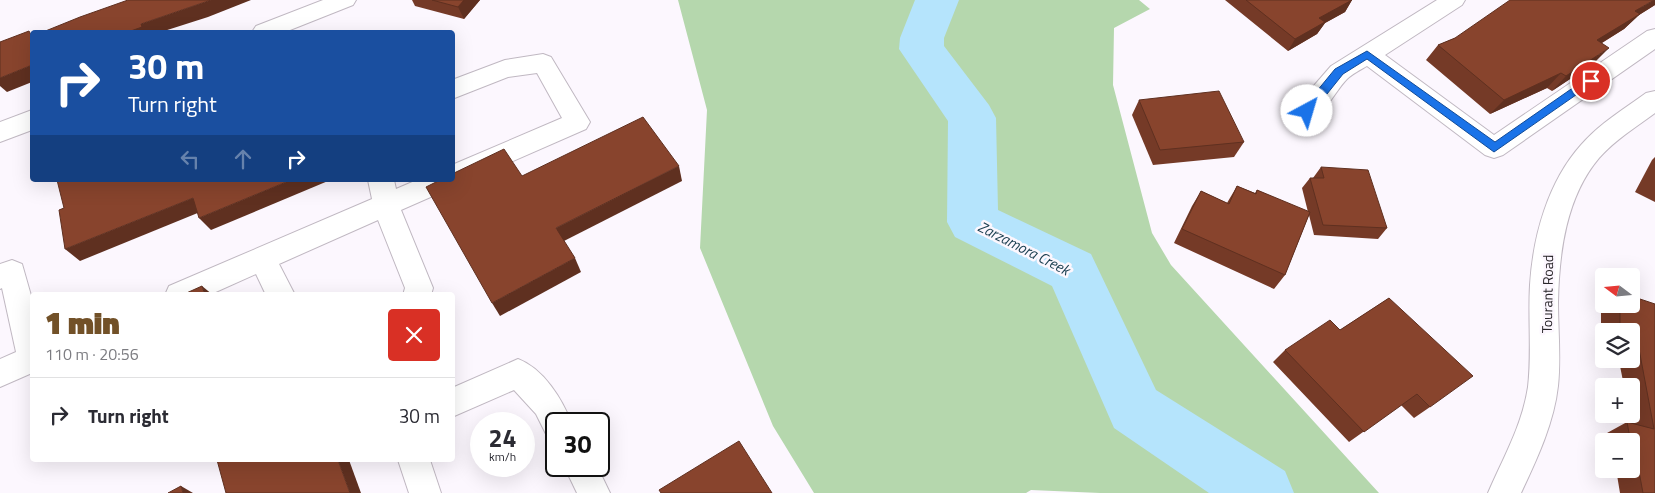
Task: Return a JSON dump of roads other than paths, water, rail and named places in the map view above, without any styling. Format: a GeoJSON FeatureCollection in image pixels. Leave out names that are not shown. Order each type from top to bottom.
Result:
{"type":"FeatureCollection","features":[{"type":"Feature","properties":{"kind":"street"},"geometry":{"type":"LineString","coordinates":[[269,30],[345,0]]}},
{"type":"Feature","properties":{"kind":"street"},"geometry":{"type":"LineString","coordinates":[[1307,111],[1339,72],[1454,0]]}},
{"type":"Feature","properties":{"kind":"street"},"geometry":{"type":"LineString","coordinates":[[1367,54],[1494,148],[1655,37]]}},
{"type":"Feature","properties":{"kind":"street"},"geometry":{"type":"LineString","coordinates":[[455,89],[505,69],[543,63],[577,122],[455,175]]}},
{"type":"Feature","properties":{"kind":"street","name":"Tourant Road"},"geometry":{"type":"LineString","coordinates":[[1504,493],[1522,456],[1541,398],[1544,374],[1545,260],[1554,216],[1584,160],[1610,132],[1655,100]]}},
{"type":"Feature","properties":{"kind":"street"},"geometry":{"type":"LineString","coordinates":[[0,132],[30,121]]}},
{"type":"Feature","properties":{"kind":"street"},"geometry":{"type":"LineString","coordinates":[[186,292],[262,259],[383,192],[433,182]]}},
{"type":"Feature","properties":{"kind":"street"},"geometry":{"type":"LineString","coordinates":[[383,192],[419,288],[418,292]]}},
{"type":"Feature","properties":{"kind":"street"},"geometry":{"type":"LineString","coordinates":[[262,259],[279,292]]}},
{"type":"Feature","properties":{"kind":"street"},"geometry":{"type":"LineString","coordinates":[[0,277],[12,272],[30,349]]}},
{"type":"Feature","properties":{"kind":"street"},"geometry":{"type":"LineString","coordinates":[[0,373],[30,359]]}},
{"type":"Feature","properties":{"kind":"street"},"geometry":{"type":"LineString","coordinates":[[455,402],[518,373],[547,404],[551,412]]}},
{"type":"Feature","properties":{"kind":"street"},"geometry":{"type":"LineString","coordinates":[[415,462],[425,493]]}},
{"type":"Feature","properties":{"kind":"street"},"geometry":{"type":"LineString","coordinates":[[586,477],[594,493]]}},
{"type":"Feature","properties":{"kind":"waterway","name":"Zarzamora Creek"},"geometry":{"type":"LineString","coordinates":[[937,0],[922,38],[921,49],[972,118],[973,222],[1072,270],[1135,409],[1263,493]]}}]}
